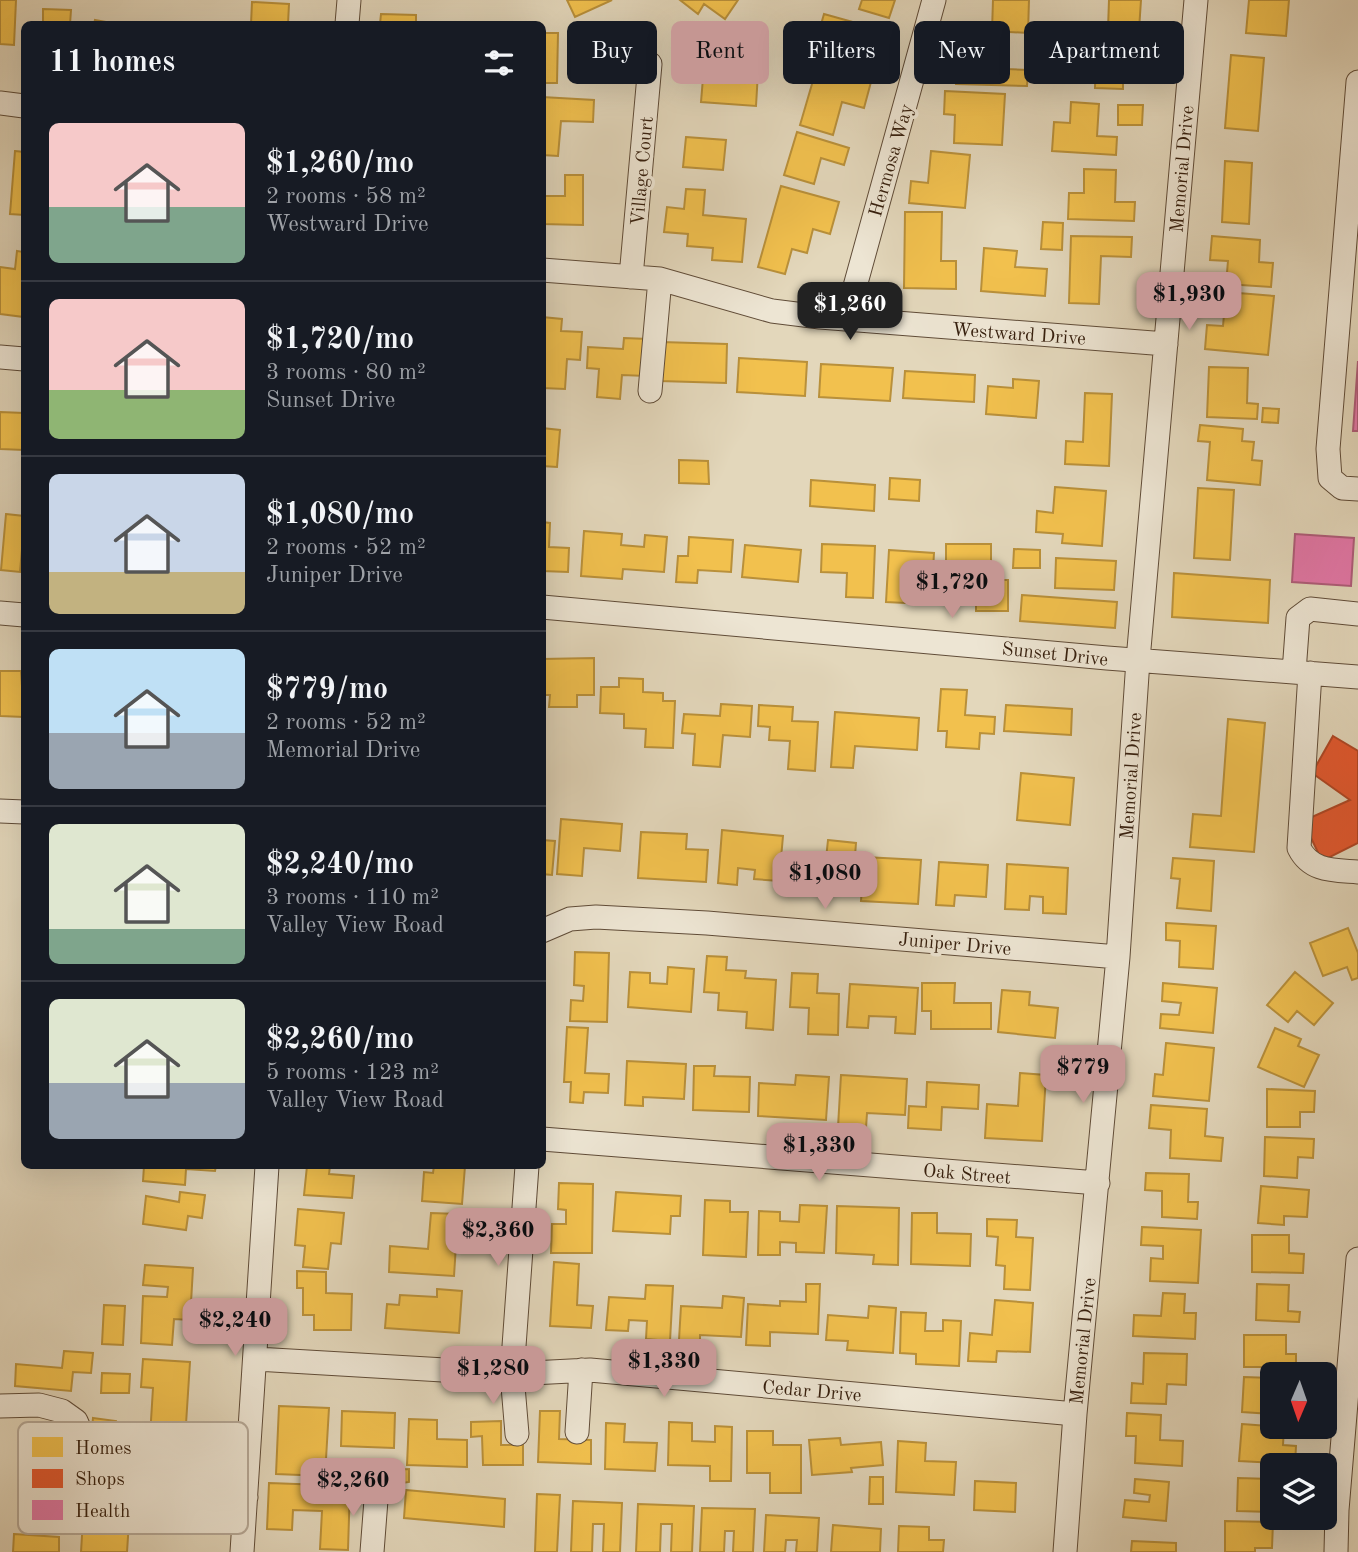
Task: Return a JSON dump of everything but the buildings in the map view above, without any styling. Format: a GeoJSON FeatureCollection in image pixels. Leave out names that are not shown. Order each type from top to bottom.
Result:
{"type":"FeatureCollection","features":[{"type":"Feature","properties":{"kind":"street"},"geometry":{"type":"LineString","coordinates":[[347,21],[349,0]]}},
{"type":"Feature","properties":{"kind":"street","name":"Hermosa Way"},"geometry":{"type":"LineString","coordinates":[[846,319],[934,0]]}},
{"type":"Feature","properties":{"kind":"street","name":"Memorial Drive"},"geometry":{"type":"LineString","coordinates":[[1066,1552],[1075,1415],[1118,957],[1138,660],[1196,0]]}},
{"type":"Feature","properties":{"kind":"street"},"geometry":{"type":"LineString","coordinates":[[1358,82],[1328,449],[1330,478],[1342,488],[1358,489]]}},
{"type":"Feature","properties":{"kind":"street","name":"Village Court"},"geometry":{"type":"LineString","coordinates":[[631,278],[648,84]]}},
{"type":"Feature","properties":{"kind":"street"},"geometry":{"type":"LineString","coordinates":[[0,103],[21,106]]}},
{"type":"Feature","properties":{"kind":"street","name":"Westward Drive"},"geometry":{"type":"LineString","coordinates":[[546,270],[660,279],[772,311],[1166,344]]}},
{"type":"Feature","properties":{"kind":"street"},"geometry":{"type":"LineString","coordinates":[[650,391],[660,279]]}},
{"type":"Feature","properties":{"kind":"street"},"geometry":{"type":"LineString","coordinates":[[0,357],[21,359]]}},
{"type":"Feature","properties":{"kind":"street","name":"Sunset Drive"},"geometry":{"type":"LineString","coordinates":[[546,607],[1358,677]]}},
{"type":"Feature","properties":{"kind":"street"},"geometry":{"type":"LineString","coordinates":[[1358,614],[1310,609],[1298,618],[1302,673],[1299,848],[1306,861],[1320,868],[1358,872]]}},
{"type":"Feature","properties":{"kind":"street"},"geometry":{"type":"LineString","coordinates":[[0,613],[21,615]]}},
{"type":"Feature","properties":{"kind":"street"},"geometry":{"type":"LineString","coordinates":[[0,811],[21,812]]}},
{"type":"Feature","properties":{"kind":"street","name":"Juniper Drive"},"geometry":{"type":"LineString","coordinates":[[546,929],[569,919],[596,917],[720,924],[1118,957]]}},
{"type":"Feature","properties":{"kind":"street","name":"Oak Street"},"geometry":{"type":"LineString","coordinates":[[546,1139],[1098,1183]]}},
{"type":"Feature","properties":{"kind":"street"},"geometry":{"type":"LineString","coordinates":[[248,1469],[267,1169]]}},
{"type":"Feature","properties":{"kind":"street"},"geometry":{"type":"LineString","coordinates":[[517,1434],[512,1374],[527,1169]]}},
{"type":"Feature","properties":{"kind":"street"},"geometry":{"type":"LineString","coordinates":[[1336,1552],[1337,1510],[1358,1259]]}},
{"type":"Feature","properties":{"kind":"street","name":"Cedar Drive"},"geometry":{"type":"LineString","coordinates":[[256,1359],[512,1374],[581,1370],[1075,1415]]}},
{"type":"Feature","properties":{"kind":"street"},"geometry":{"type":"LineString","coordinates":[[577,1432],[581,1370]]}},
{"type":"Feature","properties":{"kind":"street"},"geometry":{"type":"LineString","coordinates":[[0,1406],[38,1405],[62,1411],[77,1422]]}},
{"type":"Feature","properties":{"kind":"street"},"geometry":{"type":"LineString","coordinates":[[372,1552],[377,1487]]}},
{"type":"Feature","properties":{"kind":"street"},"geometry":{"type":"LineString","coordinates":[[243,1552],[244,1534]]}}]}
